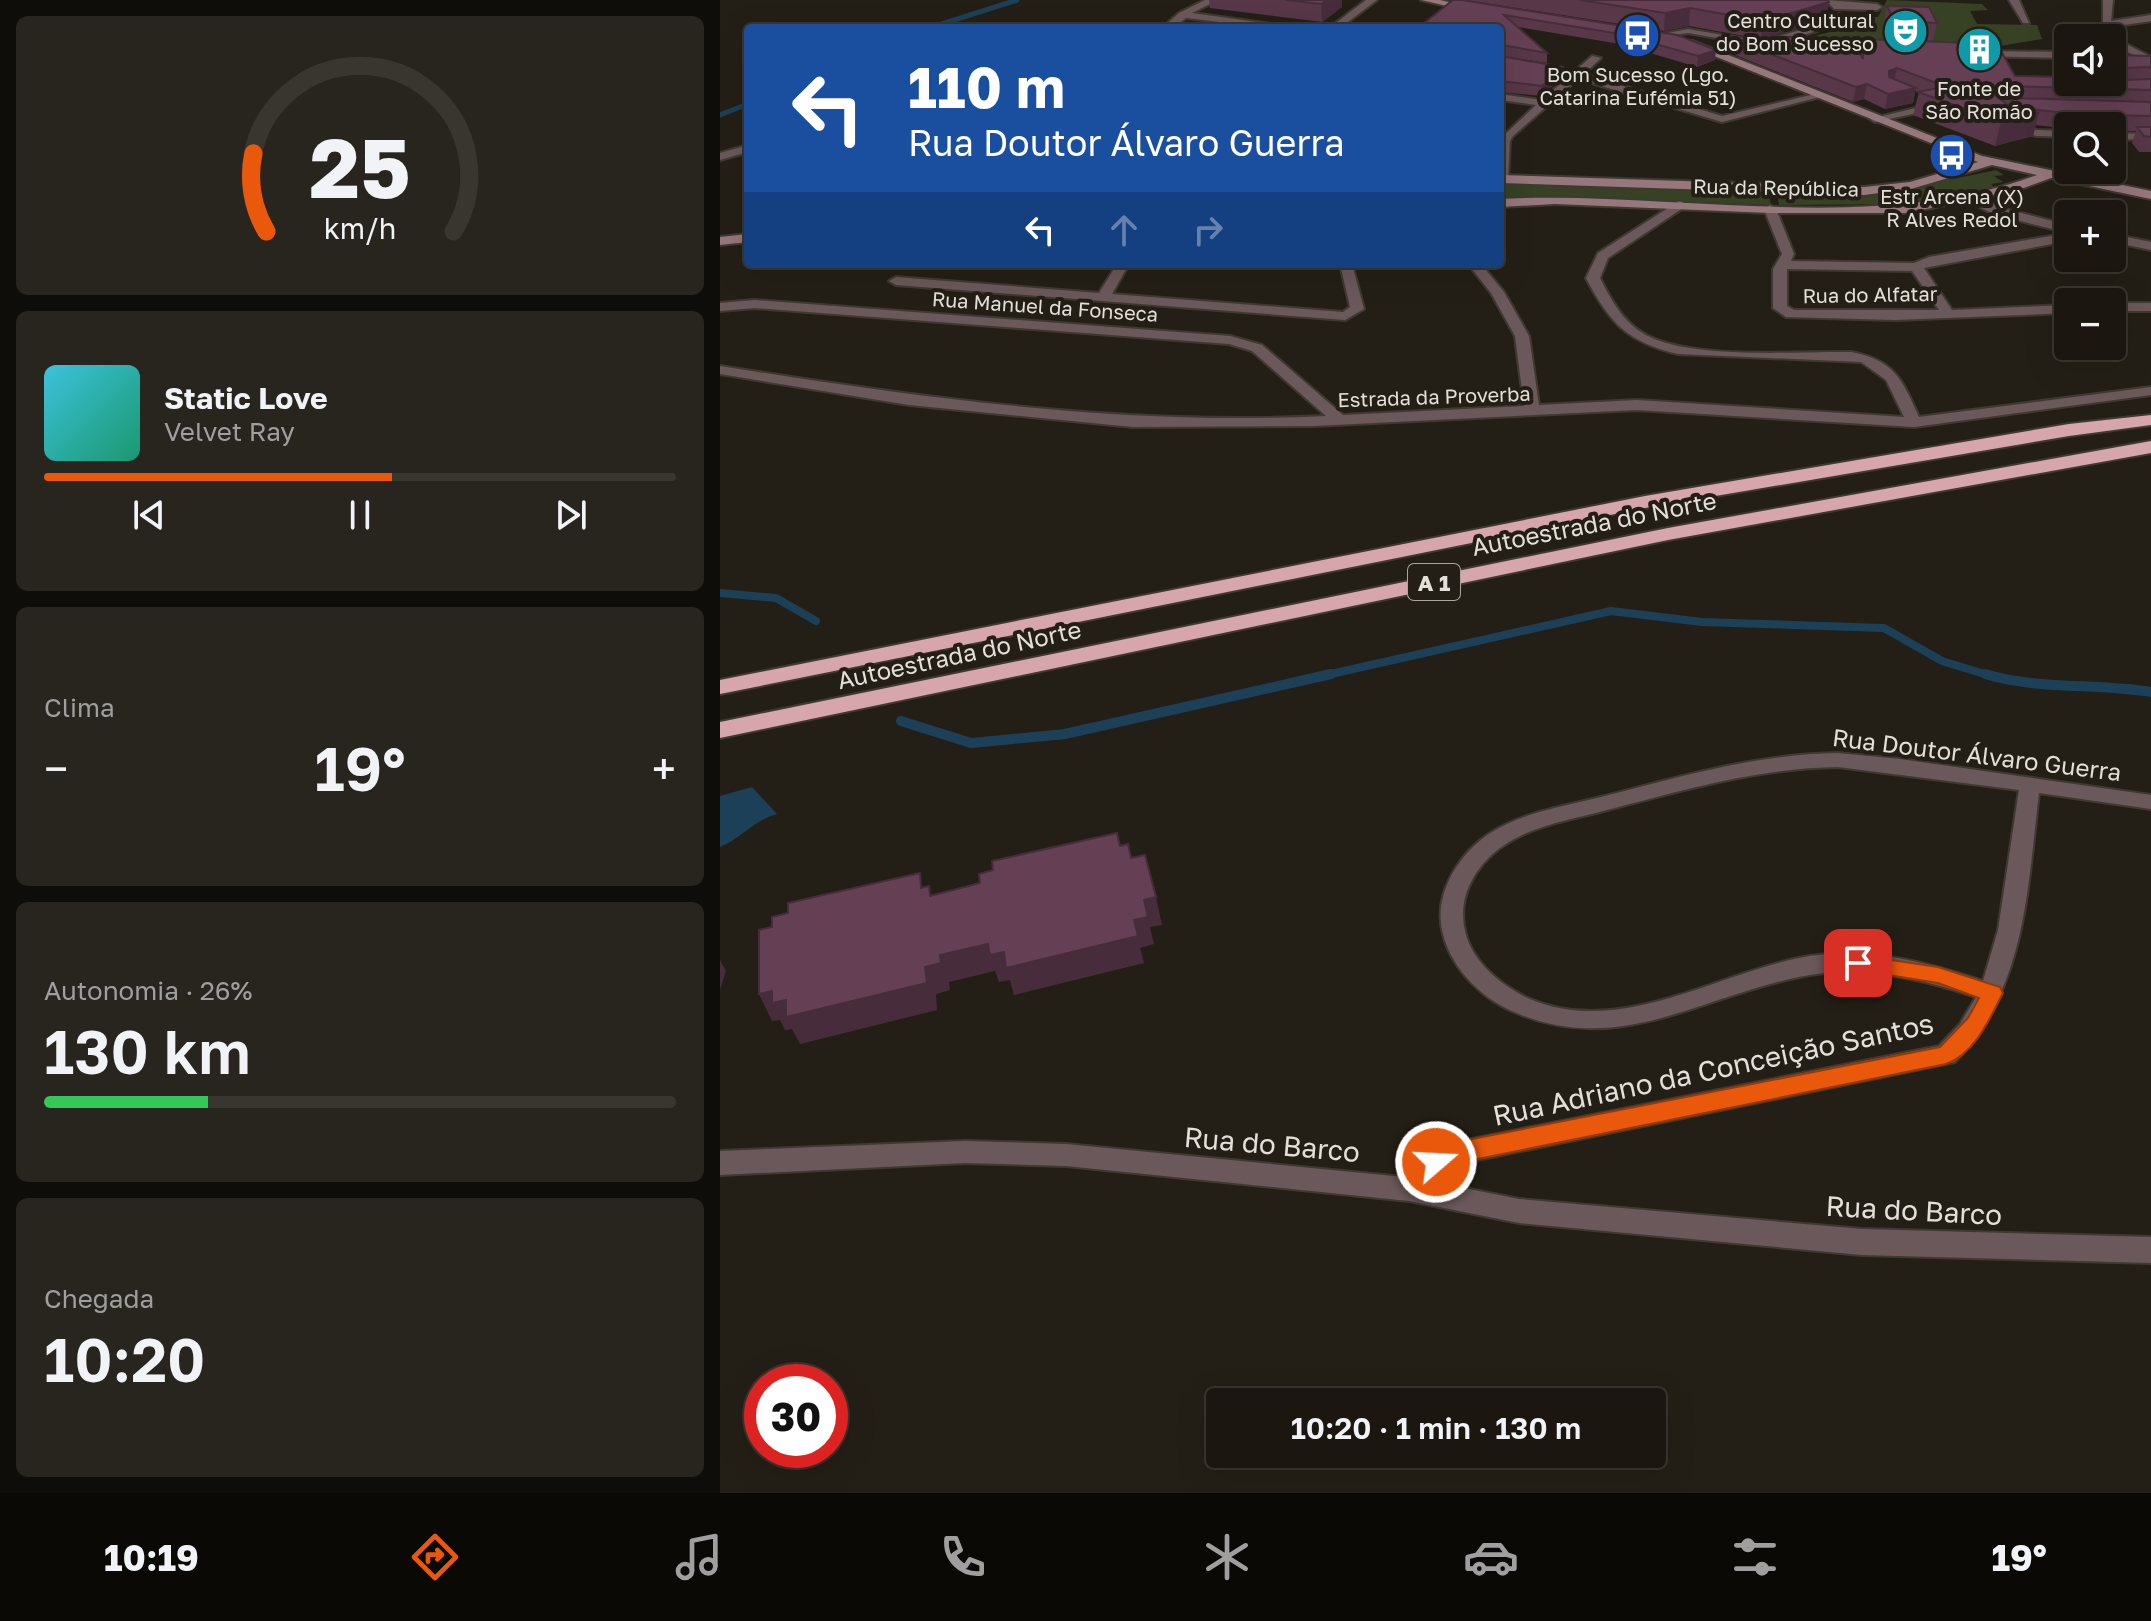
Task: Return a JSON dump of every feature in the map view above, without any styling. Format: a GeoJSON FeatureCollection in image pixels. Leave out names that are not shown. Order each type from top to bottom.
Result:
{"type":"FeatureCollection","features":[{"type":"Feature","properties":{"kind":"highway","name":"Autoestrada do Norte"},"geometry":{"type":"LineString","coordinates":[[720,687],[1645,502],[2069,430],[2151,420]]}},
{"type":"Feature","properties":{"kind":"highway","name":"Autoestrada do Norte"},"geometry":{"type":"LineString","coordinates":[[720,730],[1668,534],[2097,454],[2151,447]]}},
{"type":"Feature","properties":{"kind":"street"},"geometry":{"type":"LineString","coordinates":[[1172,24],[1182,15],[1213,0]]}},
{"type":"Feature","properties":{"kind":"street"},"geometry":{"type":"LineString","coordinates":[[1339,24],[1372,0]]}},
{"type":"Feature","properties":{"kind":"street"},"geometry":{"type":"LineString","coordinates":[[1426,0],[1487,11]]}},
{"type":"Feature","properties":{"kind":"street"},"geometry":{"type":"LineString","coordinates":[[1831,0],[1834,6],[1877,7]]}},
{"type":"Feature","properties":{"kind":"street"},"geometry":{"type":"LineString","coordinates":[[2014,0],[2026,21]]}},
{"type":"Feature","properties":{"kind":"street"},"geometry":{"type":"LineString","coordinates":[[2106,24],[2108,0]]}},
{"type":"Feature","properties":{"kind":"street"},"geometry":{"type":"LineString","coordinates":[[1343,4],[1361,5]]}},
{"type":"Feature","properties":{"kind":"street"},"geometry":{"type":"LineString","coordinates":[[1182,15],[1260,24]]}},
{"type":"Feature","properties":{"kind":"street"},"geometry":{"type":"LineString","coordinates":[[1712,51],[1763,44],[1840,21],[1839,17]]}},
{"type":"Feature","properties":{"kind":"street"},"geometry":{"type":"LineString","coordinates":[[2112,24],[2151,18]]}},
{"type":"Feature","properties":{"kind":"street"},"geometry":{"type":"LineString","coordinates":[[1644,32],[1712,51],[1875,119],[1991,162],[2151,195]]}},
{"type":"Feature","properties":{"kind":"street"},"geometry":{"type":"LineString","coordinates":[[1763,44],[1790,47]]}},
{"type":"Feature","properties":{"kind":"street"},"geometry":{"type":"LineString","coordinates":[[2006,52],[2054,44]]}},
{"type":"Feature","properties":{"kind":"street"},"geometry":{"type":"LineString","coordinates":[[2126,47],[2145,45]]}},
{"type":"Feature","properties":{"kind":"street"},"geometry":{"type":"LineString","coordinates":[[2126,48],[2148,60]]}},
{"type":"Feature","properties":{"kind":"street"},"geometry":{"type":"LineString","coordinates":[[1968,53],[2054,55]]}},
{"type":"Feature","properties":{"kind":"street"},"geometry":{"type":"LineString","coordinates":[[1504,141],[1596,58]]}},
{"type":"Feature","properties":{"kind":"street"},"geometry":{"type":"LineString","coordinates":[[2126,58],[2148,60]]}},
{"type":"Feature","properties":{"kind":"street"},"geometry":{"type":"LineString","coordinates":[[1504,62],[1575,74],[1615,89],[1722,119],[1819,96]]}},
{"type":"Feature","properties":{"kind":"street"},"geometry":{"type":"LineString","coordinates":[[1504,98],[1544,103]]}},
{"type":"Feature","properties":{"kind":"street"},"geometry":{"type":"LineString","coordinates":[[1920,99],[1933,105]]}},
{"type":"Feature","properties":{"kind":"street"},"geometry":{"type":"LineString","coordinates":[[1875,119],[1933,105],[1961,106]]}},
{"type":"Feature","properties":{"kind":"street"},"geometry":{"type":"LineString","coordinates":[[1997,116],[2013,129],[2054,133]]}},
{"type":"Feature","properties":{"kind":"street"},"geometry":{"type":"LineString","coordinates":[[2126,136],[2151,137]]}},
{"type":"Feature","properties":{"kind":"street"},"geometry":{"type":"LineString","coordinates":[[720,157],[744,149]]}},
{"type":"Feature","properties":{"kind":"street"},"geometry":{"type":"LineString","coordinates":[[1504,179],[1864,191],[1911,185],[1991,162]]}},
{"type":"Feature","properties":{"kind":"street","name":"Rua da República"},"geometry":{"type":"LineString","coordinates":[[1504,203],[1555,200],[1770,209],[1907,209],[2048,175]]}},
{"type":"Feature","properties":{"kind":"street"},"geometry":{"type":"LineString","coordinates":[[1968,196],[1997,211],[2054,225]]}},
{"type":"Feature","properties":{"kind":"street"},"geometry":{"type":"LineString","coordinates":[[1679,205],[1603,256],[1593,278],[1608,307],[1638,337],[1673,351],[1865,358],[1887,369],[1914,422]]}},
{"type":"Feature","properties":{"kind":"street","name":"Rua do Alfatar"},"geometry":{"type":"LineString","coordinates":[[1770,209],[1788,254],[1785,265],[1780,269],[1780,308],[1791,314],[1864,317],[2054,309]]}},
{"type":"Feature","properties":{"kind":"street"},"geometry":{"type":"LineString","coordinates":[[720,241],[744,238]]}},
{"type":"Feature","properties":{"kind":"street"},"geometry":{"type":"LineString","coordinates":[[1785,265],[1916,267],[1929,261],[2054,239]]}},
{"type":"Feature","properties":{"kind":"street"},"geometry":{"type":"LineString","coordinates":[[2126,241],[2151,246]]}},
{"type":"Feature","properties":{"kind":"street"},"geometry":{"type":"LineString","coordinates":[[1916,267],[1948,313]]}},
{"type":"Feature","properties":{"kind":"street"},"geometry":{"type":"LineString","coordinates":[[1103,297],[1121,268]]}},
{"type":"Feature","properties":{"kind":"street"},"geometry":{"type":"LineString","coordinates":[[896,281],[1345,316],[1357,309],[1347,268]]}},
{"type":"Feature","properties":{"kind":"street"},"geometry":{"type":"LineString","coordinates":[[1477,268],[1497,292],[1522,336],[1532,412]]}},
{"type":"Feature","properties":{"kind":"street","name":"Rua Manuel da Fonseca"},"geometry":{"type":"LineString","coordinates":[[720,307],[754,304],[1230,340],[1257,348],[1340,420]]}},
{"type":"Feature","properties":{"kind":"street"},"geometry":{"type":"LineString","coordinates":[[2126,307],[2151,307]]}},
{"type":"Feature","properties":{"kind":"street","name":"Estrada da Proverba"},"geometry":{"type":"LineString","coordinates":[[720,370],[909,401],[1133,422],[1340,420],[1637,405],[1914,422],[2151,391]]}},
{"type":"Feature","properties":{"kind":"street","name":"Rua Doutor Álvaro Guerra"},"geometry":{"type":"LineString","coordinates":[[1992,993],[1938,975],[1881,964],[1836,962],[1751,980],[1632,1017],[1595,1021],[1559,1017],[1529,1009],[1479,977],[1464,959],[1455,938],[1451,916],[1454,897],[1463,875],[1478,856],[1514,829],[1768,763],[1841,760],[2151,802]]}},
{"type":"Feature","properties":{"kind":"street","name":"Rua Adriano da Conceição Santos"},"geometry":{"type":"LineString","coordinates":[[1409,1189],[1436,1162],[1462,1152],[1946,1055],[1976,1025],[1992,993],[2003,959],[2030,785]]}},
{"type":"Feature","properties":{"kind":"street","name":"Rua do Barco"},"geometry":{"type":"LineString","coordinates":[[720,1163],[1013,1153],[1409,1189],[1519,1211],[1862,1242],[2151,1250]]}},
{"type":"Feature","properties":{"kind":"lane"},"geometry":{"type":"LineString","coordinates":[[1660,35],[1688,31],[1763,44]]}},
{"type":"Feature","properties":{"kind":"green space"},"geometry":{"type":"Polygon","coordinates":[[[1887,0],[1982,4],[1988,10],[1970,11],[1977,24],[2037,25],[2042,39],[1994,47],[1791,42],[1857,25],[1856,17],[1878,17],[1887,0]]]}},
{"type":"Feature","properties":{"kind":"green space"},"geometry":{"type":"Polygon","coordinates":[[[1996,170],[2004,175],[1994,176],[2003,182],[1991,184],[1994,187],[1918,204],[1779,205],[1777,193],[1887,189],[1996,170]]]}},
{"type":"Feature","properties":{"kind":"green space"},"geometry":{"type":"Polygon","coordinates":[[[1504,183],[1768,191],[1771,205],[1550,197],[1504,200],[1504,183]]]}},
{"type":"Feature","properties":{"kind":"water"},"geometry":{"type":"Polygon","coordinates":[[[752,787],[777,814],[761,820],[720,847],[720,796],[752,787]]]}},
{"type":"Feature","properties":{"kind":"building"},"geometry":{"type":"Polygon","coordinates":[[[1286,0],[1327,0],[1321,4],[1286,0]]]}},
{"type":"Feature","properties":{"kind":"building"},"geometry":{"type":"Polygon","coordinates":[[[1453,0],[1462,0],[1677,35],[1716,50],[1698,56],[1620,34],[1504,15],[1547,53],[1504,46],[1504,24],[1423,24],[1453,0]]]}},
{"type":"Feature","properties":{"kind":"building"},"geometry":{"type":"Polygon","coordinates":[[[1580,0],[1829,2],[1763,21],[1690,8],[1665,13],[1580,0]]]}},
{"type":"Feature","properties":{"kind":"building"},"geometry":{"type":"Polygon","coordinates":[[[1887,6],[1929,7],[1937,23],[1894,21],[1887,6]]]}},
{"type":"Feature","properties":{"kind":"building"},"geometry":{"type":"Polygon","coordinates":[[[1766,36],[1853,39],[1863,59],[1863,39],[1997,44],[2015,76],[2054,77],[2054,87],[1939,84],[1897,68],[1889,71],[1889,77],[1916,88],[1888,94],[1867,84],[1856,87],[1737,41],[1766,36]]]}},
{"type":"Feature","properties":{"kind":"building"},"geometry":{"type":"Polygon","coordinates":[[[2126,55],[2151,56],[2151,67],[2126,68],[2126,55]]]}},
{"type":"Feature","properties":{"kind":"building"},"geometry":{"type":"Polygon","coordinates":[[[1504,57],[1563,67],[1542,86],[1504,81],[1504,57]]]}},
{"type":"Feature","properties":{"kind":"building"},"geometry":{"type":"Polygon","coordinates":[[[2151,79],[2151,90],[2126,89],[2126,80],[2151,79]]]}},
{"type":"Feature","properties":{"kind":"building"},"geometry":{"type":"Polygon","coordinates":[[[1938,88],[1990,90],[2013,110],[2039,113],[2001,122],[1918,92],[1938,88]]]}},
{"type":"Feature","properties":{"kind":"building"},"geometry":{"type":"Polygon","coordinates":[[[2010,98],[2151,102],[2151,116],[2126,115],[2126,112],[2057,112],[2021,108],[2010,98]]]}},
{"type":"Feature","properties":{"kind":"building"},"geometry":{"type":"Polygon","coordinates":[[[2137,127],[2151,127],[2151,137],[2144,136],[2137,127]]]}},
{"type":"Feature","properties":{"kind":"building"},"geometry":{"type":"Polygon","coordinates":[[[1117,833],[1120,846],[1128,844],[1131,858],[1145,855],[1156,897],[1144,900],[1148,917],[1134,920],[1138,936],[1006,968],[1004,952],[990,955],[988,944],[940,955],[941,963],[925,967],[927,983],[786,1017],[786,1000],[772,1003],[772,991],[759,994],[759,930],[772,927],[772,917],[788,913],[788,903],[920,873],[921,888],[929,886],[930,896],[980,883],[979,874],[993,870],[992,861],[1117,833]]]}},
{"type":"Feature","properties":{"kind":"waterway"},"geometry":{"type":"LineString","coordinates":[[942,24],[1017,0]]}},
{"type":"Feature","properties":{"kind":"waterway"},"geometry":{"type":"LineString","coordinates":[[720,115],[744,106]]}},
{"type":"Feature","properties":{"kind":"waterway"},"geometry":{"type":"LineString","coordinates":[[720,593],[776,598],[816,621]]}},
{"type":"Feature","properties":{"kind":"waterway"},"geometry":{"type":"LineString","coordinates":[[1322,676],[1611,611],[1702,622],[1884,628],[1942,661],[1991,676]]}},
{"type":"Feature","properties":{"kind":"waterway"},"geometry":{"type":"LineString","coordinates":[[901,721],[971,743],[1065,734],[1331,674]]}},
{"type":"Feature","properties":{"kind":"waterway"},"geometry":{"type":"LineString","coordinates":[[1985,674],[2026,682],[2151,692]]}},
{"type":"Feature","properties":{"kind":"place","name":"Centro Cultural do Bom Sucesso"},"geometry":{"type":"Point","coordinates":[1905,31]}},
{"type":"Feature","properties":{"kind":"place","name":"Bom Sucesso (Lgo. Catarina Eufémia 51)"},"geometry":{"type":"Point","coordinates":[1638,35]}},
{"type":"Feature","properties":{"kind":"place","name":"Fonte de São Romão"},"geometry":{"type":"Point","coordinates":[1979,49]}},
{"type":"Feature","properties":{"kind":"place","name":"Estr Arcena (X) R Alves Redol"},"geometry":{"type":"Point","coordinates":[1952,156]}},
{"type":"Feature","properties":{"kind":"route"},"geometry":{"type":"LineString","coordinates":[[1436,1162],[1462,1152],[1946,1055],[1976,1025],[1992,993],[1938,975],[1881,964],[1858,963]]}}]}
